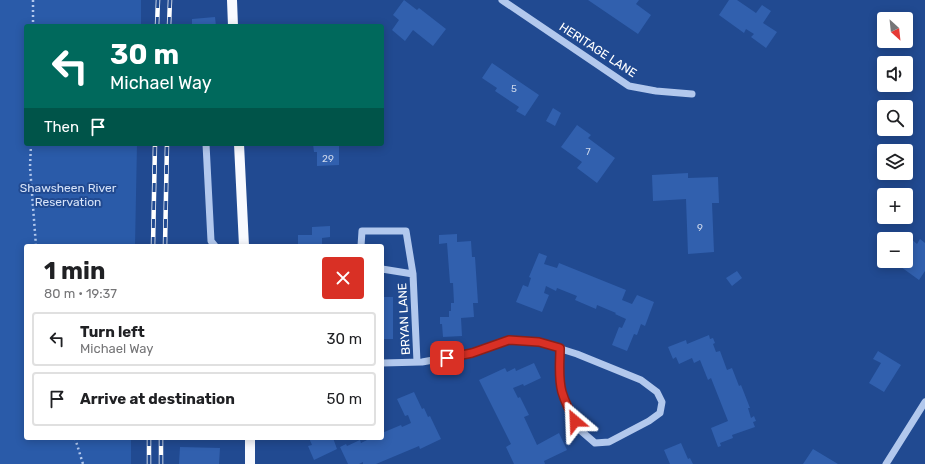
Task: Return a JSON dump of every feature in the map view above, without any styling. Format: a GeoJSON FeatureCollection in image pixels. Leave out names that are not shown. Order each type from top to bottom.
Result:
{"type":"FeatureCollection","features":[{"type":"Feature","properties":{"kind":"main road"},"geometry":{"type":"LineString","coordinates":[[232,0],[233,24]]}},
{"type":"Feature","properties":{"kind":"main road"},"geometry":{"type":"LineString","coordinates":[[239,146],[244,244]]}},
{"type":"Feature","properties":{"kind":"main road"},"geometry":{"type":"LineString","coordinates":[[250,440],[250,464]]}},
{"type":"Feature","properties":{"kind":"street","name":"HERITAGE LANE"},"geometry":{"type":"LineString","coordinates":[[502,0],[629,86],[656,91],[692,94]]}},
{"type":"Feature","properties":{"kind":"street"},"geometry":{"type":"LineString","coordinates":[[206,146],[211,241],[213,244]]}},
{"type":"Feature","properties":{"kind":"street","name":"BRYAN LANE"},"geometry":{"type":"LineString","coordinates":[[361,244],[362,231],[406,231],[413,274],[417,362]]}},
{"type":"Feature","properties":{"kind":"street","name":"BRYAN LANE"},"geometry":{"type":"LineString","coordinates":[[384,269],[413,274]]}},
{"type":"Feature","properties":{"kind":"street"},"geometry":{"type":"LineString","coordinates":[[384,363],[417,362],[472,353],[509,340],[539,342],[560,348],[577,354],[641,380],[657,392],[662,402],[660,413],[609,442],[595,443],[580,430],[570,412],[562,392],[560,377],[560,348]]}},
{"type":"Feature","properties":{"kind":"street"},"geometry":{"type":"LineString","coordinates":[[886,464],[925,402]]}},
{"type":"Feature","properties":{"kind":"path"},"geometry":{"type":"LineString","coordinates":[[33,0],[33,24]]}},
{"type":"Feature","properties":{"kind":"path"},"geometry":{"type":"LineString","coordinates":[[31,146],[30,167],[36,244]]}},
{"type":"Feature","properties":{"kind":"path"},"geometry":{"type":"LineString","coordinates":[[76,440],[83,464]]}},
{"type":"Feature","properties":{"kind":"green space","name":"Shawsheen River Reservation"},"geometry":{"type":"Polygon","coordinates":[[[0,0],[141,0],[141,24],[24,24],[24,146],[137,146],[135,244],[24,244],[24,440],[131,440],[131,464],[0,464],[0,0]]]}},
{"type":"Feature","properties":{"kind":"building"},"geometry":{"type":"Polygon","coordinates":[[[404,0],[417,10],[419,8],[446,29],[433,46],[413,30],[405,41],[392,30],[399,20],[393,15],[404,0]]]}},
{"type":"Feature","properties":{"kind":"building"},"geometry":{"type":"Polygon","coordinates":[[[588,0],[639,0],[636,4],[651,15],[638,34],[588,0]]]}},
{"type":"Feature","properties":{"kind":"building"},"geometry":{"type":"Polygon","coordinates":[[[729,0],[737,0],[756,13],[762,5],[771,11],[763,23],[777,32],[766,48],[751,37],[754,34],[746,29],[744,33],[719,15],[729,0]]]}},
{"type":"Feature","properties":{"kind":"building"},"geometry":{"type":"Polygon","coordinates":[[[215,17],[216,24],[192,24],[192,19],[215,17]]]}},
{"type":"Feature","properties":{"kind":"building"},"geometry":{"type":"Polygon","coordinates":[[[492,63],[539,95],[525,116],[516,111],[519,107],[495,91],[497,88],[482,78],[492,63]]]}},
{"type":"Feature","properties":{"kind":"building"},"geometry":{"type":"Polygon","coordinates":[[[553,108],[561,113],[555,126],[546,121],[553,108]]]}},
{"type":"Feature","properties":{"kind":"building"},"geometry":{"type":"Polygon","coordinates":[[[577,125],[591,135],[588,138],[615,158],[597,183],[577,168],[582,162],[561,147],[577,125]]]}},
{"type":"Feature","properties":{"kind":"building"},"geometry":{"type":"Polygon","coordinates":[[[313,146],[339,146],[339,165],[317,166],[317,152],[314,152],[313,146]]]}},
{"type":"Feature","properties":{"kind":"building"},"geometry":{"type":"Polygon","coordinates":[[[688,173],[688,178],[718,177],[719,203],[712,203],[714,252],[688,254],[686,199],[653,201],[652,175],[688,173]]]}},
{"type":"Feature","properties":{"kind":"building"},"geometry":{"type":"Polygon","coordinates":[[[330,226],[330,237],[322,238],[322,244],[298,244],[298,235],[312,235],[312,227],[330,226]]]}},
{"type":"Feature","properties":{"kind":"building"},"geometry":{"type":"Polygon","coordinates":[[[457,234],[457,242],[471,241],[472,257],[475,257],[478,303],[473,303],[474,317],[461,318],[462,336],[443,337],[440,317],[449,317],[451,303],[454,303],[453,283],[450,283],[447,243],[439,244],[439,235],[457,234]]]}},
{"type":"Feature","properties":{"kind":"building"},"geometry":{"type":"Polygon","coordinates":[[[920,239],[925,243],[925,271],[919,280],[902,268],[913,268],[913,241],[917,244],[920,239]]]}},
{"type":"Feature","properties":{"kind":"building"},"geometry":{"type":"Polygon","coordinates":[[[539,253],[547,256],[544,264],[557,268],[559,263],[626,290],[622,300],[632,304],[637,295],[654,302],[645,326],[641,324],[637,335],[634,334],[627,351],[612,345],[619,327],[622,328],[626,319],[615,314],[616,313],[597,305],[596,309],[575,300],[577,296],[557,288],[556,291],[546,286],[544,293],[549,295],[542,312],[516,302],[523,285],[528,287],[531,278],[529,277],[539,253]]]}},
{"type":"Feature","properties":{"kind":"building"},"geometry":{"type":"Polygon","coordinates":[[[737,271],[742,278],[732,286],[726,278],[737,271]]]}},
{"type":"Feature","properties":{"kind":"building"},"geometry":{"type":"Polygon","coordinates":[[[384,297],[393,297],[393,339],[384,339],[384,297]]]}},
{"type":"Feature","properties":{"kind":"building"},"geometry":{"type":"Polygon","coordinates":[[[709,335],[710,339],[713,338],[715,343],[713,344],[716,352],[720,351],[727,370],[732,368],[739,386],[741,385],[750,408],[748,408],[751,418],[754,416],[756,421],[753,422],[755,427],[732,435],[733,438],[720,443],[721,446],[718,447],[711,428],[728,421],[711,378],[708,380],[700,360],[694,363],[692,358],[679,364],[676,357],[673,359],[668,347],[686,340],[687,344],[709,335]]]}},
{"type":"Feature","properties":{"kind":"building"},"geometry":{"type":"Polygon","coordinates":[[[878,351],[901,365],[884,392],[869,383],[881,363],[873,359],[878,351]]]}},
{"type":"Feature","properties":{"kind":"building"},"geometry":{"type":"Polygon","coordinates":[[[534,363],[541,378],[524,386],[523,384],[513,388],[518,398],[520,397],[529,415],[524,417],[537,445],[559,433],[567,450],[544,461],[545,464],[514,464],[506,447],[511,444],[479,380],[505,368],[507,372],[515,368],[516,371],[534,363]]]}},
{"type":"Feature","properties":{"kind":"building"},"geometry":{"type":"Polygon","coordinates":[[[414,392],[422,409],[424,408],[428,417],[430,416],[441,439],[420,449],[419,446],[376,464],[363,464],[363,462],[359,464],[348,464],[340,447],[346,444],[347,446],[360,440],[361,443],[367,440],[384,440],[384,432],[401,425],[402,427],[411,423],[408,415],[405,416],[397,399],[414,392]]]}},
{"type":"Feature","properties":{"kind":"building"},"geometry":{"type":"Polygon","coordinates":[[[310,440],[334,440],[337,449],[314,460],[308,446],[312,445],[310,440]]]}},
{"type":"Feature","properties":{"kind":"building"},"geometry":{"type":"Polygon","coordinates":[[[681,443],[688,459],[690,458],[693,464],[670,464],[664,450],[681,443]]]}},
{"type":"Feature","properties":{"kind":"building"},"geometry":{"type":"Polygon","coordinates":[[[180,447],[220,448],[219,464],[179,464],[180,447]]]}},
{"type":"Feature","properties":{"kind":"building"},"geometry":{"type":"Polygon","coordinates":[[[813,449],[838,464],[803,464],[813,449]]]}},
{"type":"Feature","properties":{"kind":"railway"},"geometry":{"type":"LineString","coordinates":[[157,24],[158,0]]}},
{"type":"Feature","properties":{"kind":"railway"},"geometry":{"type":"LineString","coordinates":[[169,24],[170,0]]}},
{"type":"Feature","properties":{"kind":"railway"},"geometry":{"type":"LineString","coordinates":[[153,244],[155,146]]}},
{"type":"Feature","properties":{"kind":"railway"},"geometry":{"type":"LineString","coordinates":[[165,244],[167,146]]}},
{"type":"Feature","properties":{"kind":"railway"},"geometry":{"type":"LineString","coordinates":[[149,440],[149,464]]}},
{"type":"Feature","properties":{"kind":"railway"},"geometry":{"type":"LineString","coordinates":[[161,440],[161,464]]}},
{"type":"Feature","properties":{"kind":"route"},"geometry":{"type":"LineString","coordinates":[[447,358],[472,353],[509,340],[539,342],[560,348],[560,377],[562,392],[575,421]]}}]}
